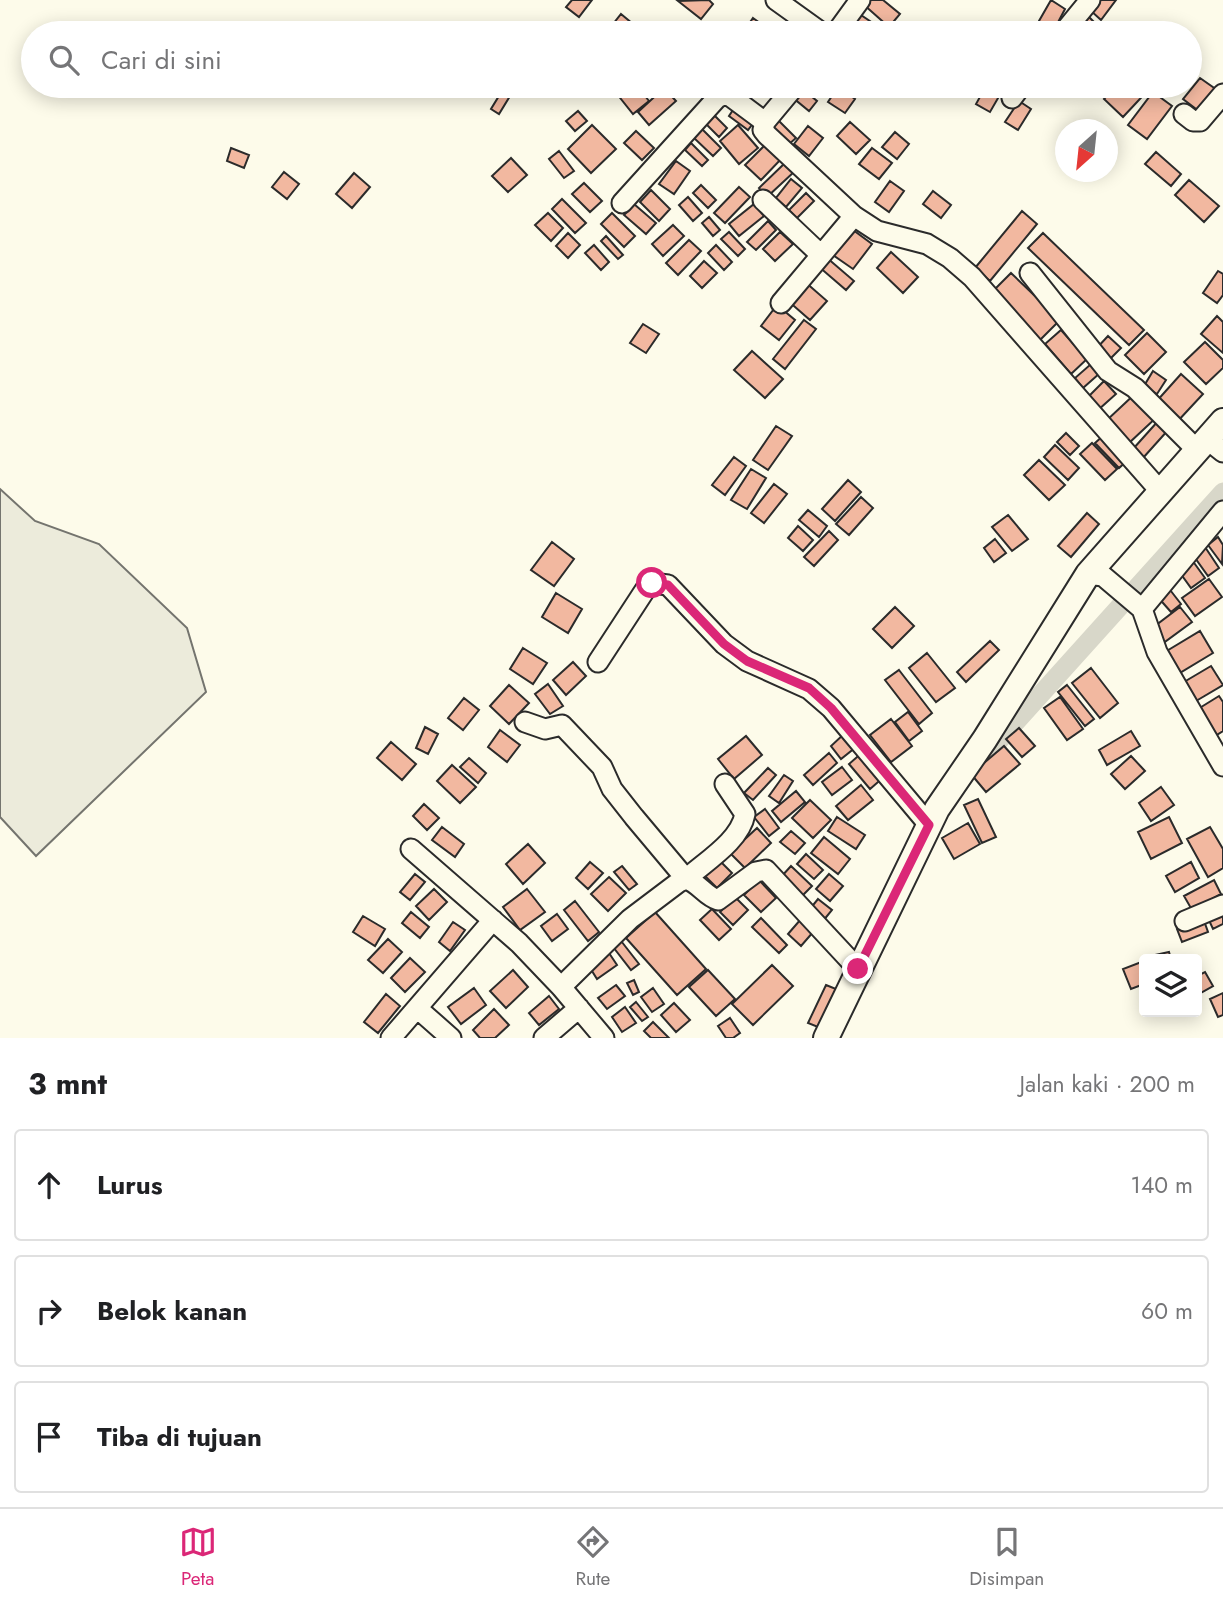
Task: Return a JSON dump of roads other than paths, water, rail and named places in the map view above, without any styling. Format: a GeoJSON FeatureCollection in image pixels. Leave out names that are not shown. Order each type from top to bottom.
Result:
{"type":"FeatureCollection","features":[{"type":"Feature","properties":{"kind":"main road"},"geometry":{"type":"LineString","coordinates":[[826,1038],[929,825],[948,792],[1161,492],[1213,441]]}},
{"type":"Feature","properties":{"kind":"street"},"geometry":{"type":"LineString","coordinates":[[776,0],[805,21]]}},
{"type":"Feature","properties":{"kind":"street"},"geometry":{"type":"LineString","coordinates":[[845,21],[860,0]]}},
{"type":"Feature","properties":{"kind":"street"},"geometry":{"type":"LineString","coordinates":[[1073,21],[1090,0]]}},
{"type":"Feature","properties":{"kind":"street"},"geometry":{"type":"LineString","coordinates":[[1184,114],[1194,121],[1200,121],[1223,94]]}},
{"type":"Feature","properties":{"kind":"street"},"geometry":{"type":"LineString","coordinates":[[622,203],[718,98]]}},
{"type":"Feature","properties":{"kind":"street"},"geometry":{"type":"LineString","coordinates":[[733,98],[765,122]]}},
{"type":"Feature","properties":{"kind":"street"},"geometry":{"type":"LineString","coordinates":[[785,98],[765,122],[763,130],[767,135],[854,216],[877,231],[927,244],[950,258],[972,277],[1161,492]]}},
{"type":"Feature","properties":{"kind":"street"},"geometry":{"type":"LineString","coordinates":[[763,200],[821,255]]}},
{"type":"Feature","properties":{"kind":"street"},"geometry":{"type":"LineString","coordinates":[[781,303],[854,216]]}},
{"type":"Feature","properties":{"kind":"street"},"geometry":{"type":"LineString","coordinates":[[1030,273],[1108,371],[1213,441]]}},
{"type":"Feature","properties":{"kind":"street"},"geometry":{"type":"LineString","coordinates":[[1142,609],[1223,511]]}},
{"type":"Feature","properties":{"kind":"street"},"geometry":{"type":"LineString","coordinates":[[1102,578],[1142,609],[1157,652],[1223,766]]}},
{"type":"Feature","properties":{"kind":"street"},"geometry":{"type":"LineString","coordinates":[[598,662],[645,590],[652,583],[668,585],[724,644],[747,661],[809,688],[831,708],[929,825]]}},
{"type":"Feature","properties":{"kind":"street"},"geometry":{"type":"LineString","coordinates":[[525,722],[545,729],[562,725],[602,767],[612,789],[626,808],[687,879],[694,881],[709,897],[719,900],[756,872],[766,870],[858,969]]}},
{"type":"Feature","properties":{"kind":"street"},"geometry":{"type":"LineString","coordinates":[[561,987],[630,919],[679,882],[687,879],[730,841],[743,825],[745,814],[724,784]]}},
{"type":"Feature","properties":{"kind":"street"},"geometry":{"type":"LineString","coordinates":[[411,849],[519,943],[604,1038]]}},
{"type":"Feature","properties":{"kind":"street"},"geometry":{"type":"LineString","coordinates":[[1185,921],[1223,905]]}},
{"type":"Feature","properties":{"kind":"street"},"geometry":{"type":"LineString","coordinates":[[391,1038],[493,920]]}},
{"type":"Feature","properties":{"kind":"street"},"geometry":{"type":"LineString","coordinates":[[417,1007],[451,1038]]}},
{"type":"Feature","properties":{"kind":"street"},"geometry":{"type":"LineString","coordinates":[[544,1038],[579,1008]]}},
{"type":"Feature","properties":{"kind":"waterway"},"geometry":{"type":"LineString","coordinates":[[977,765],[1223,492]]}}]}
